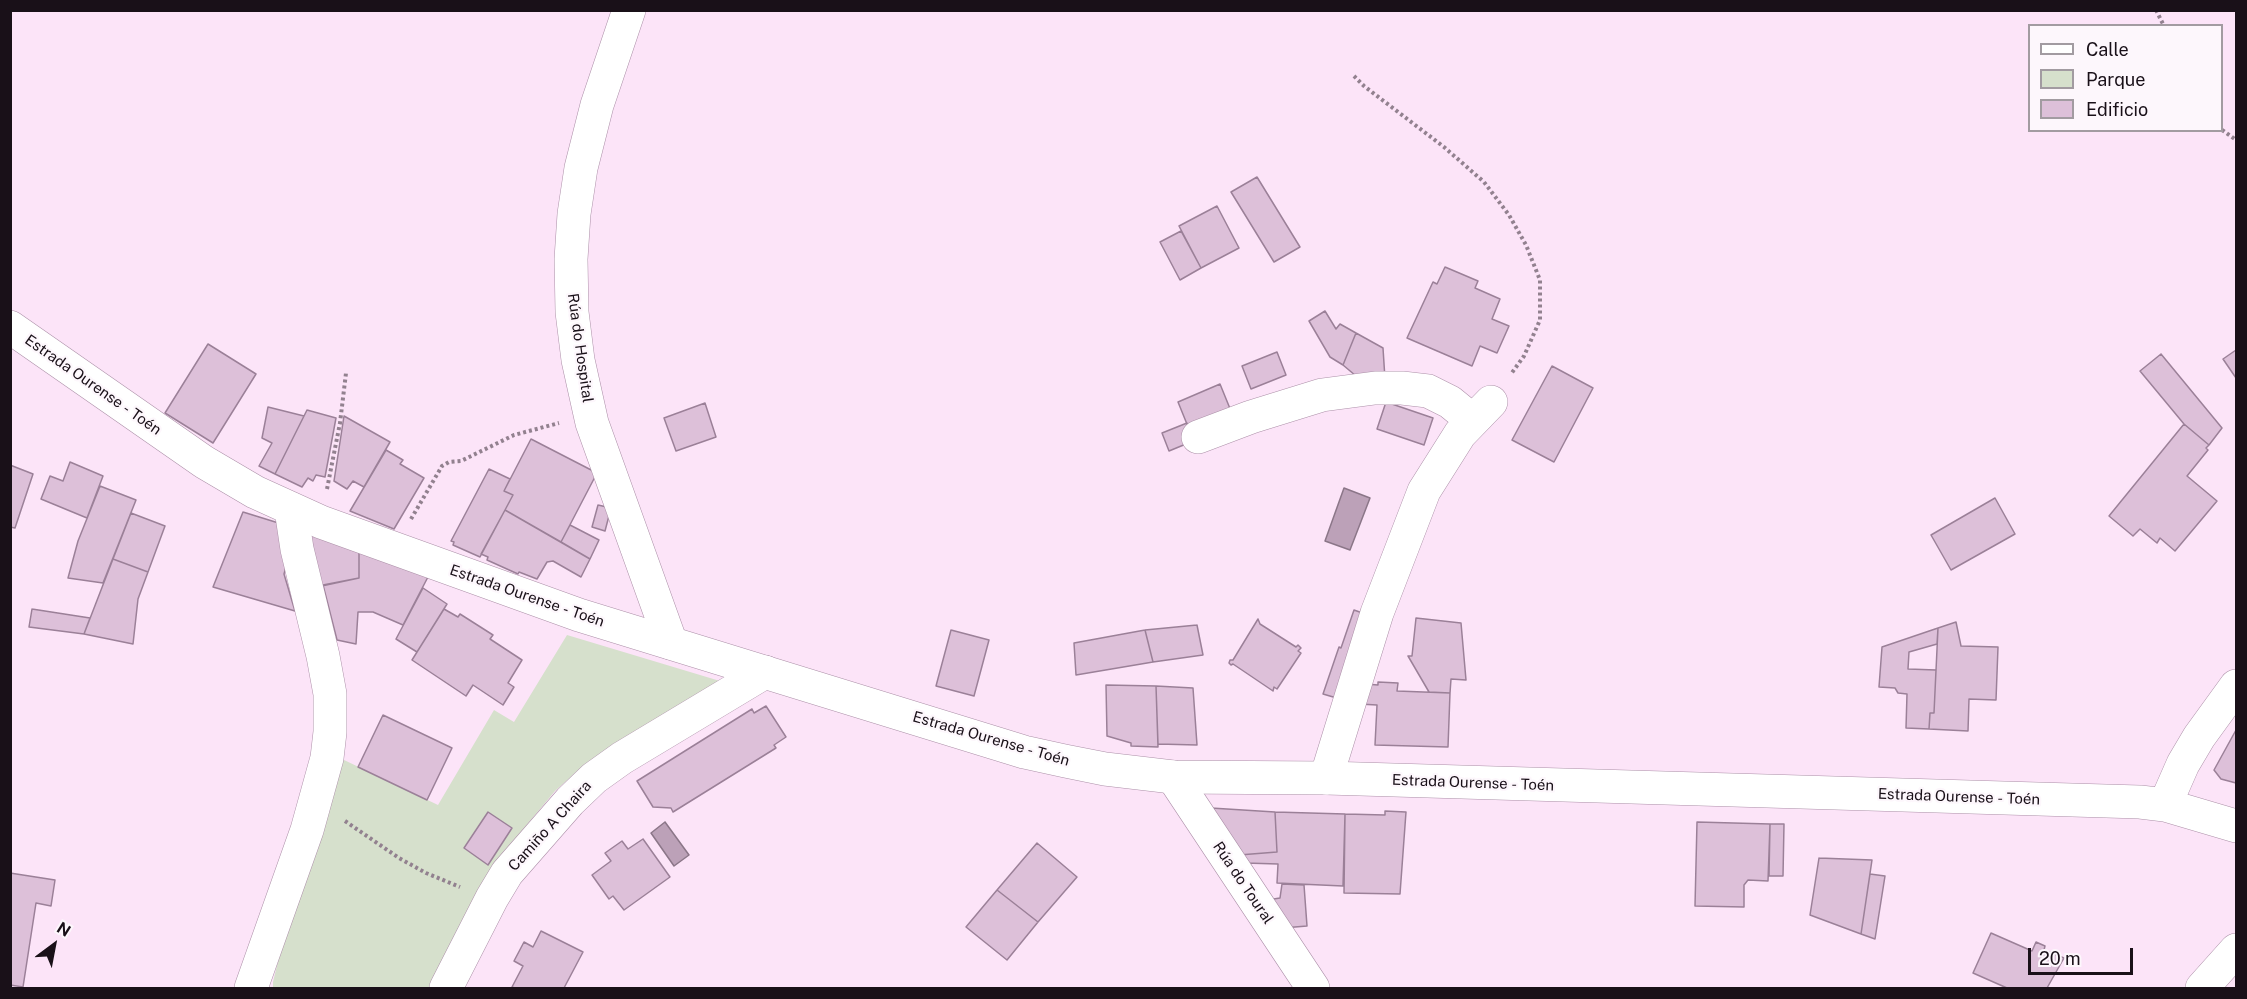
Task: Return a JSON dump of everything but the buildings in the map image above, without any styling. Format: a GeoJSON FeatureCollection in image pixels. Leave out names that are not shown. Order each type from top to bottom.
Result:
{"type":"FeatureCollection","features":[{"type":"Feature","properties":{"kind":"street","name":"Rúa do Hospital"},"geometry":{"type":"LineString","coordinates":[[628,10],[592,124],[581,168],[574,214],[571,258],[572,312],[578,360],[590,415],[671,643]]}},
{"type":"Feature","properties":{"kind":"street","name":"Estrada Ourense - Toén"},"geometry":{"type":"LineString","coordinates":[[10,327],[204,462],[255,492],[321,522],[579,615],[1024,752],[1105,769],[1173,777],[1326,778],[2140,802],[2165,805],[2236,826]]}},
{"type":"Feature","properties":{"kind":"street"},"geometry":{"type":"LineString","coordinates":[[1198,437],[1251,417],[1322,395],[1376,388],[1428,391],[1450,402],[1482,411],[1460,434],[1424,491],[1377,613],[1326,778]]}},
{"type":"Feature","properties":{"kind":"street"},"geometry":{"type":"LineString","coordinates":[[250,988],[307,830],[327,758],[330,732],[330,694],[297,549],[291,509]]}},
{"type":"Feature","properties":{"kind":"street","name":"Camiño A Chaira"},"geometry":{"type":"LineString","coordinates":[[446,988],[507,873],[570,801],[594,778],[622,758],[765,672]]}},
{"type":"Feature","properties":{"kind":"street"},"geometry":{"type":"LineString","coordinates":[[2165,805],[2193,746],[2236,686]]}},
{"type":"Feature","properties":{"kind":"street","name":"Rúa do Toural"},"geometry":{"type":"LineString","coordinates":[[1173,777],[1313,988]]}},
{"type":"Feature","properties":{"kind":"street"},"geometry":{"type":"LineString","coordinates":[[2202,988],[2236,950]]}},
{"type":"Feature","properties":{"kind":"path"},"geometry":{"type":"LineString","coordinates":[[2156,10],[2163,24]]}},
{"type":"Feature","properties":{"kind":"path"},"geometry":{"type":"LineString","coordinates":[[1354,76],[1444,147],[1484,182],[1509,215],[1526,245],[1540,280],[1540,320],[1524,356],[1482,411]]}},
{"type":"Feature","properties":{"kind":"path"},"geometry":{"type":"LineString","coordinates":[[2223,131],[2236,140]]}},
{"type":"Feature","properties":{"kind":"path"},"geometry":{"type":"LineString","coordinates":[[321,522],[340,423],[346,373]]}},
{"type":"Feature","properties":{"kind":"path"},"geometry":{"type":"LineString","coordinates":[[395,549],[442,466],[449,462],[461,461],[514,435],[590,415]]}},
{"type":"Feature","properties":{"kind":"path"},"geometry":{"type":"LineString","coordinates":[[317,795],[351,827],[399,858],[455,886],[492,898]]}},
{"type":"Feature","properties":{"kind":"green space"},"geometry":{"type":"Polygon","coordinates":[[[567,635],[720,681],[588,762],[555,791],[492,867],[431,988],[273,988],[280,953],[342,759],[438,805],[494,710],[514,722],[567,635]]]}},
{"type":"Feature","properties":{"kind":"shaded area"},"geometry":{"type":"Polygon","coordinates":[[[1344,488],[1370,498],[1350,550],[1325,541],[1344,488]]]}},
{"type":"Feature","properties":{"kind":"shaded area"},"geometry":{"type":"Polygon","coordinates":[[[665,822],[689,855],[674,866],[651,833],[665,822]]]}}]}
